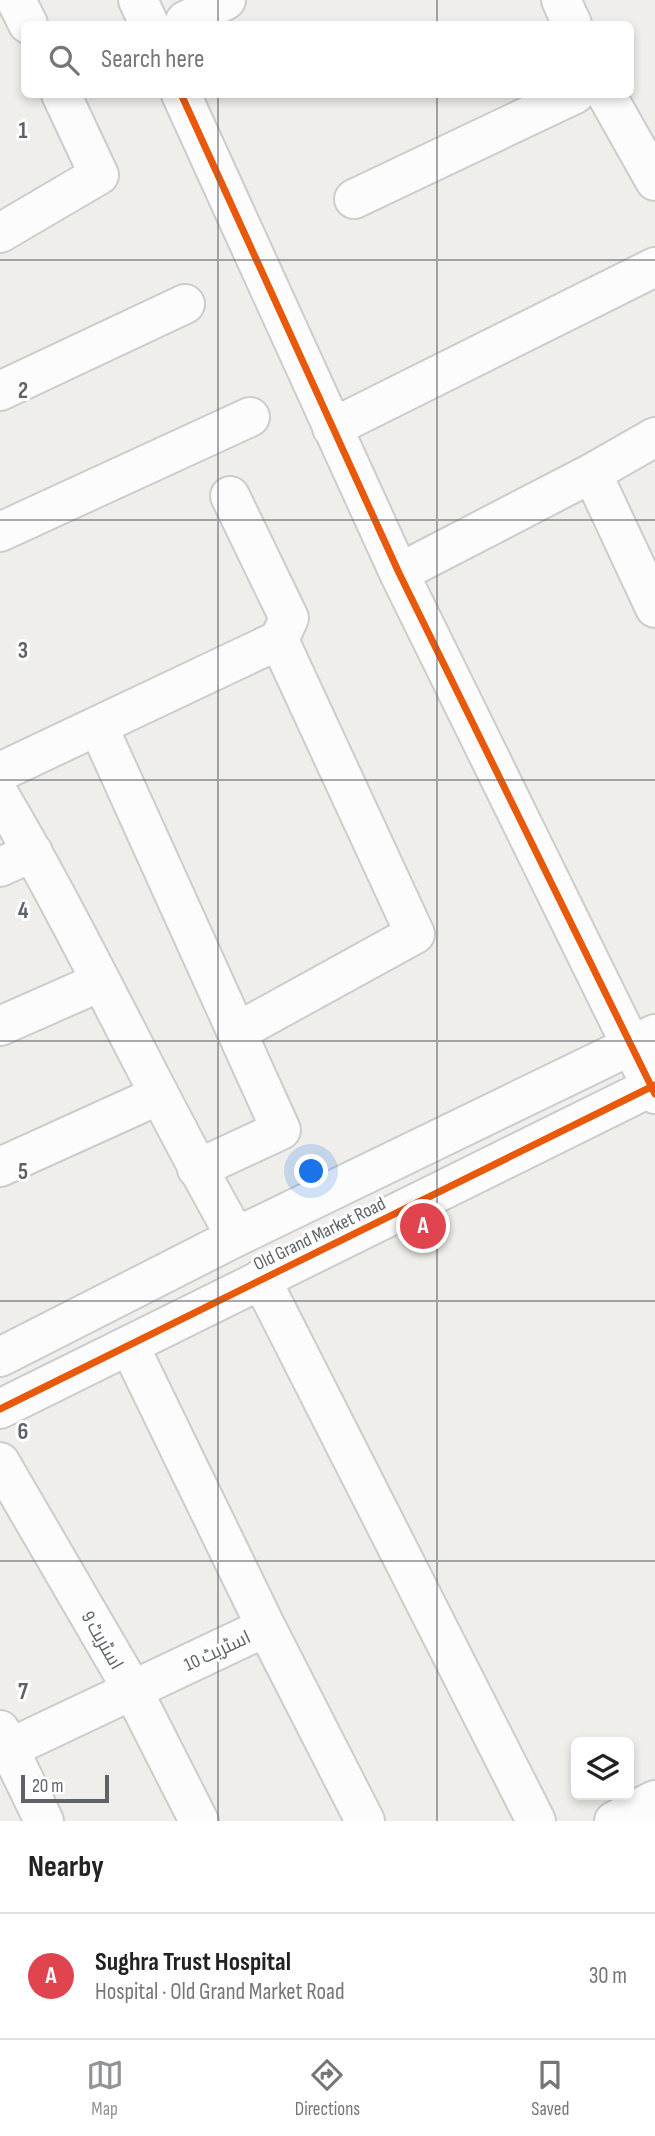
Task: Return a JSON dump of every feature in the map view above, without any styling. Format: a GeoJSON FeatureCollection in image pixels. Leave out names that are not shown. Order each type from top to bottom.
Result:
{"type":"FeatureCollection","features":[{"type":"Feature","properties":{"kind":"street"},"geometry":{"type":"LineString","coordinates":[[16,0],[26,21]]}},
{"type":"Feature","properties":{"kind":"street"},"geometry":{"type":"LineString","coordinates":[[138,0],[164,21]]}},
{"type":"Feature","properties":{"kind":"street"},"geometry":{"type":"LineString","coordinates":[[172,21],[226,0]]}},
{"type":"Feature","properties":{"kind":"street"},"geometry":{"type":"LineString","coordinates":[[561,0],[571,21]]}},
{"type":"Feature","properties":{"kind":"street"},"geometry":{"type":"LineString","coordinates":[[0,233],[99,176],[63,98]]}},
{"type":"Feature","properties":{"kind":"street"},"geometry":{"type":"LineString","coordinates":[[183,98],[399,573],[642,1040],[654,1088]]}},
{"type":"Feature","properties":{"kind":"street"},"geometry":{"type":"LineString","coordinates":[[354,199],[567,98]]}},
{"type":"Feature","properties":{"kind":"street"},"geometry":{"type":"LineString","coordinates":[[608,98],[655,181]]}},
{"type":"Feature","properties":{"kind":"street"},"geometry":{"type":"LineString","coordinates":[[332,428],[655,267]]}},
{"type":"Feature","properties":{"kind":"street"},"geometry":{"type":"LineString","coordinates":[[0,391],[184,304]]}},
{"type":"Feature","properties":{"kind":"street"},"geometry":{"type":"LineString","coordinates":[[0,532],[250,416]]}},
{"type":"Feature","properties":{"kind":"street"},"geometry":{"type":"LineString","coordinates":[[399,573],[592,473],[655,437]]}},
{"type":"Feature","properties":{"kind":"street"},"geometry":{"type":"LineString","coordinates":[[592,473],[655,608]]}},
{"type":"Feature","properties":{"kind":"street"},"geometry":{"type":"LineString","coordinates":[[0,772],[279,640],[289,618],[230,496]]}},
{"type":"Feature","properties":{"kind":"street"},"geometry":{"type":"LineString","coordinates":[[237,1032],[415,934],[279,640]]}},
{"type":"Feature","properties":{"kind":"street"},"geometry":{"type":"LineString","coordinates":[[98,726],[281,1130],[197,1169]]}},
{"type":"Feature","properties":{"kind":"street"},"geometry":{"type":"LineString","coordinates":[[0,796],[16,859],[100,982],[197,1169],[236,1237]]}},
{"type":"Feature","properties":{"kind":"street"},"geometry":{"type":"LineString","coordinates":[[0,1026],[100,982]]}},
{"type":"Feature","properties":{"kind":"street","name":"Old Grand Market Road"},"geometry":{"type":"LineString","coordinates":[[0,1357],[236,1237],[642,1040]]}},
{"type":"Feature","properties":{"kind":"street","name":"Old Grand Market Road"},"geometry":{"type":"LineString","coordinates":[[0,1409],[654,1088]]}},
{"type":"Feature","properties":{"kind":"street"},"geometry":{"type":"LineString","coordinates":[[0,1167],[159,1095]]}},
{"type":"Feature","properties":{"kind":"street"},"geometry":{"type":"LineString","coordinates":[[261,1279],[536,1821]]}},
{"type":"Feature","properties":{"kind":"street"},"geometry":{"type":"LineString","coordinates":[[129,1345],[266,1627]]}},
{"type":"Feature","properties":{"kind":"street","name":"اسٹریٹ 9"},"geometry":{"type":"LineString","coordinates":[[0,1462],[132,1689],[199,1821]]}},
{"type":"Feature","properties":{"kind":"street","name":"اسٹریٹ 10"},"geometry":{"type":"LineString","coordinates":[[8,1757],[132,1689],[266,1627],[365,1821]]}},
{"type":"Feature","properties":{"kind":"street"},"geometry":{"type":"LineString","coordinates":[[8,1757],[44,1821]]}},
{"type":"Feature","properties":{"kind":"street"},"geometry":{"type":"LineString","coordinates":[[614,1821],[655,1800]]}},
{"type":"Feature","properties":{"kind":"cycle path"},"geometry":{"type":"LineString","coordinates":[[183,98],[399,573],[655,1094]]}},
{"type":"Feature","properties":{"kind":"cycle path"},"geometry":{"type":"LineString","coordinates":[[0,1409],[655,1085]]}},
{"type":"Feature","properties":{"kind":"place","name":"Sughra Trust Hospital"},"geometry":{"type":"Point","coordinates":[423,1226]}}]}
